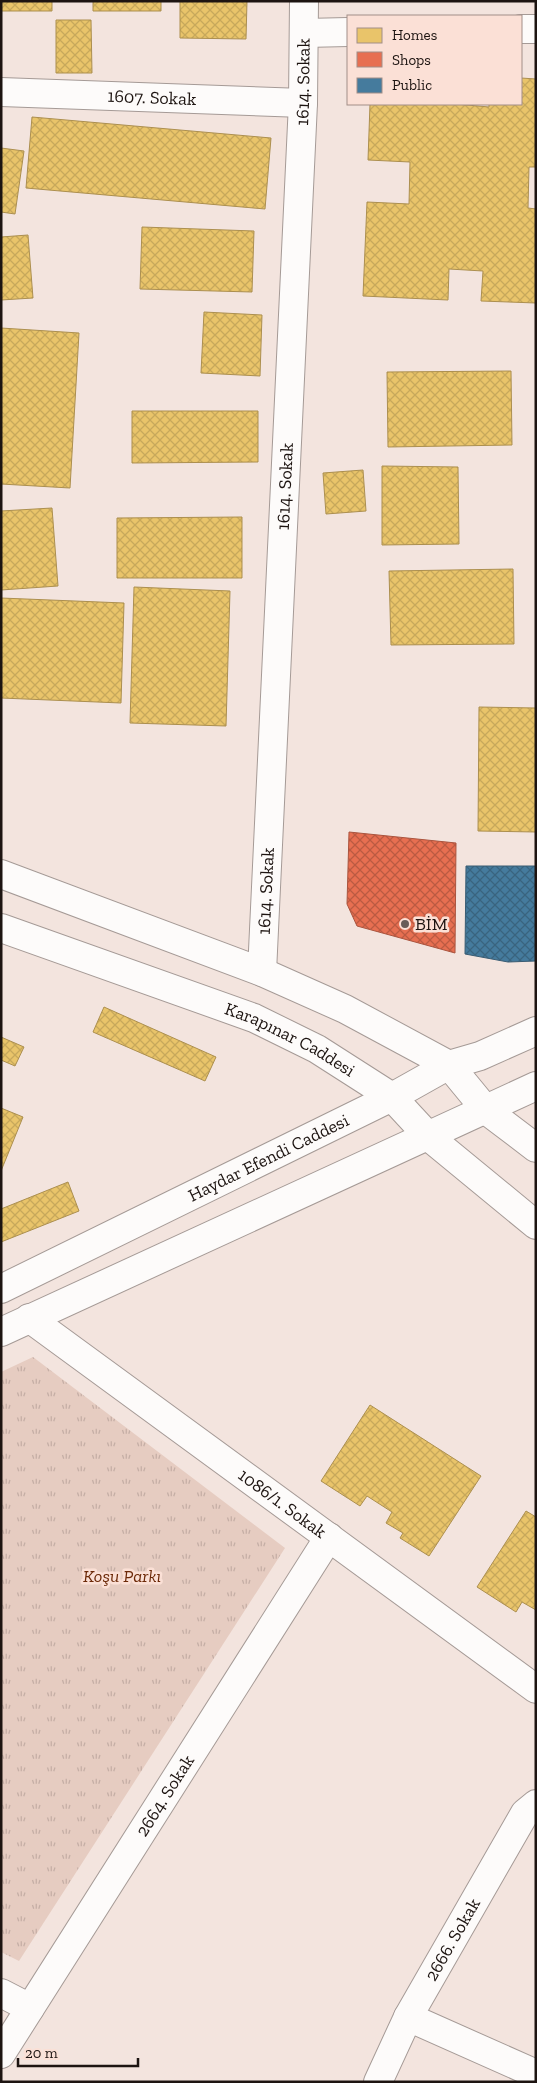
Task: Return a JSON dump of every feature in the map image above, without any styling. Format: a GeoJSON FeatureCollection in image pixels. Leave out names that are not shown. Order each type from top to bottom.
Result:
{"type":"FeatureCollection","features":[{"type":"Feature","properties":{"kind":"street","name":"1614. Sokak"},"geometry":{"type":"LineString","coordinates":[[262,972],[302,103],[305,33],[304,1]]}},
{"type":"Feature","properties":{"kind":"street"},"geometry":{"type":"LineString","coordinates":[[522,30],[536,29]]}},
{"type":"Feature","properties":{"kind":"street"},"geometry":{"type":"LineString","coordinates":[[305,33],[347,32]]}},
{"type":"Feature","properties":{"kind":"street","name":"1607. Sokak"},"geometry":{"type":"LineString","coordinates":[[1,92],[302,103]]}},
{"type":"Feature","properties":{"kind":"street"},"geometry":{"type":"LineString","coordinates":[[1,874],[262,972],[345,1009],[449,1065],[486,1110],[536,1148]]}},
{"type":"Feature","properties":{"kind":"street","name":"Karapınar Caddesi"},"geometry":{"type":"LineString","coordinates":[[1,928],[254,1018],[317,1049],[392,1097],[429,1137],[536,1224]]}},
{"type":"Feature","properties":{"kind":"street","name":"Haydar Efendi Caddesi"},"geometry":{"type":"LineString","coordinates":[[1,1289],[392,1097],[449,1065],[480,1056],[536,1031]]}},
{"type":"Feature","properties":{"kind":"street"},"geometry":{"type":"LineString","coordinates":[[1,1332],[429,1137],[536,1086]]}},
{"type":"Feature","properties":{"kind":"street","name":"1086/1. Sokak"},"geometry":{"type":"LineString","coordinates":[[29,1318],[536,1689]]}},
{"type":"Feature","properties":{"kind":"street","name":"2664. Sokak"},"geometry":{"type":"LineString","coordinates":[[1,2054],[329,1537]]}},
{"type":"Feature","properties":{"kind":"street","name":"2666. Sokak"},"geometry":{"type":"LineString","coordinates":[[378,2082],[408,2017],[525,1813],[536,1804]]}},
{"type":"Feature","properties":{"kind":"street"},"geometry":{"type":"LineString","coordinates":[[1,1993],[30,2008]]}},
{"type":"Feature","properties":{"kind":"street"},"geometry":{"type":"LineString","coordinates":[[408,2017],[536,2074]]}},
{"type":"Feature","properties":{"kind":"green space","name":"Koşu Parkı"},"geometry":{"type":"Polygon","coordinates":[[[33,1357],[285,1548],[19,1961],[1,1952],[1,1372],[33,1357]]]}},
{"type":"Feature","properties":{"kind":"building: Homes"},"geometry":{"type":"Polygon","coordinates":[[[1,1],[52,1],[52,11],[1,11],[1,1]]]}},
{"type":"Feature","properties":{"kind":"building: Homes"},"geometry":{"type":"Polygon","coordinates":[[[93,1],[161,1],[161,11],[93,11],[93,1]]]}},
{"type":"Feature","properties":{"kind":"building: Homes"},"geometry":{"type":"Polygon","coordinates":[[[180,1],[247,1],[246,39],[180,38],[180,1]]]}},
{"type":"Feature","properties":{"kind":"building: Homes"},"geometry":{"type":"Polygon","coordinates":[[[56,20],[91,20],[92,73],[56,73],[56,20]]]}},
{"type":"Feature","properties":{"kind":"building: Homes"},"geometry":{"type":"Polygon","coordinates":[[[522,78],[536,79],[536,167],[529,167],[528,208],[536,209],[536,303],[481,301],[483,271],[449,269],[448,300],[363,296],[367,202],[409,204],[410,162],[368,160],[370,105],[467,105],[489,107],[489,105],[522,105],[522,78]]]}},
{"type":"Feature","properties":{"kind":"building: Homes"},"geometry":{"type":"Polygon","coordinates":[[[32,117],[271,138],[265,209],[26,188],[32,117]]]}},
{"type":"Feature","properties":{"kind":"building: Homes"},"geometry":{"type":"Polygon","coordinates":[[[1,148],[24,151],[15,214],[1,212],[1,148]]]}},
{"type":"Feature","properties":{"kind":"building: Homes"},"geometry":{"type":"Polygon","coordinates":[[[142,227],[254,231],[252,292],[140,289],[142,227]]]}},
{"type":"Feature","properties":{"kind":"building: Homes"},"geometry":{"type":"Polygon","coordinates":[[[28,235],[33,298],[1,300],[1,237],[28,235]]]}},
{"type":"Feature","properties":{"kind":"building: Homes"},"geometry":{"type":"Polygon","coordinates":[[[204,312],[262,315],[260,376],[201,373],[204,312]]]}},
{"type":"Feature","properties":{"kind":"building: Homes"},"geometry":{"type":"Polygon","coordinates":[[[1,328],[79,333],[70,488],[1,484],[1,328]]]}},
{"type":"Feature","properties":{"kind":"building: Homes"},"geometry":{"type":"Polygon","coordinates":[[[511,371],[512,445],[388,447],[387,372],[511,371]]]}},
{"type":"Feature","properties":{"kind":"building: Homes"},"geometry":{"type":"Polygon","coordinates":[[[132,411],[258,411],[258,462],[132,463],[132,411]]]}},
{"type":"Feature","properties":{"kind":"building: Homes"},"geometry":{"type":"Polygon","coordinates":[[[382,466],[458,467],[459,544],[382,545],[382,466]]]}},
{"type":"Feature","properties":{"kind":"building: Homes"},"geometry":{"type":"Polygon","coordinates":[[[363,470],[366,511],[326,514],[323,473],[363,470]]]}},
{"type":"Feature","properties":{"kind":"building: Homes"},"geometry":{"type":"Polygon","coordinates":[[[52,508],[58,586],[1,590],[1,511],[52,508]]]}},
{"type":"Feature","properties":{"kind":"building: Homes"},"geometry":{"type":"Polygon","coordinates":[[[242,517],[242,578],[117,578],[117,518],[242,517]]]}},
{"type":"Feature","properties":{"kind":"building: Homes"},"geometry":{"type":"Polygon","coordinates":[[[513,569],[514,644],[391,645],[389,571],[513,569]]]}},
{"type":"Feature","properties":{"kind":"building: Homes"},"geometry":{"type":"Polygon","coordinates":[[[134,587],[230,591],[226,726],[130,723],[134,587]]]}},
{"type":"Feature","properties":{"kind":"building: Homes"},"geometry":{"type":"Polygon","coordinates":[[[1,598],[124,603],[121,703],[1,698],[1,598]]]}},
{"type":"Feature","properties":{"kind":"building: Homes"},"geometry":{"type":"Polygon","coordinates":[[[479,707],[536,708],[536,832],[478,831],[479,707]]]}},
{"type":"Feature","properties":{"kind":"building: Homes"},"geometry":{"type":"Polygon","coordinates":[[[104,1007],[216,1057],[205,1081],[93,1032],[104,1007]]]}},
{"type":"Feature","properties":{"kind":"building: Homes"},"geometry":{"type":"Polygon","coordinates":[[[1,1037],[24,1047],[15,1066],[1,1060],[1,1037]]]}},
{"type":"Feature","properties":{"kind":"building: Homes"},"geometry":{"type":"Polygon","coordinates":[[[1,1108],[23,1117],[1,1171],[1,1108]]]}},
{"type":"Feature","properties":{"kind":"building: Homes"},"geometry":{"type":"Polygon","coordinates":[[[68,1182],[79,1211],[1,1242],[1,1209],[68,1182]]]}},
{"type":"Feature","properties":{"kind":"building: Homes"},"geometry":{"type":"Polygon","coordinates":[[[370,1405],[481,1476],[429,1556],[400,1538],[403,1533],[386,1523],[392,1512],[367,1496],[360,1506],[321,1481],[370,1405]]]}},
{"type":"Feature","properties":{"kind":"building: Homes"},"geometry":{"type":"Polygon","coordinates":[[[526,1511],[536,1517],[536,1610],[522,1602],[516,1612],[477,1587],[526,1511]]]}},
{"type":"Feature","properties":{"kind":"building: Shops"},"geometry":{"type":"Polygon","coordinates":[[[349,832],[456,843],[455,953],[357,926],[347,904],[349,832]]]}},
{"type":"Feature","properties":{"kind":"building: Public"},"geometry":{"type":"Polygon","coordinates":[[[466,866],[536,866],[536,961],[508,962],[465,954],[466,866]]]}},
{"type":"Feature","properties":{"kind":"place","name":"BİM"},"geometry":{"type":"Point","coordinates":[405,924]}}]}
